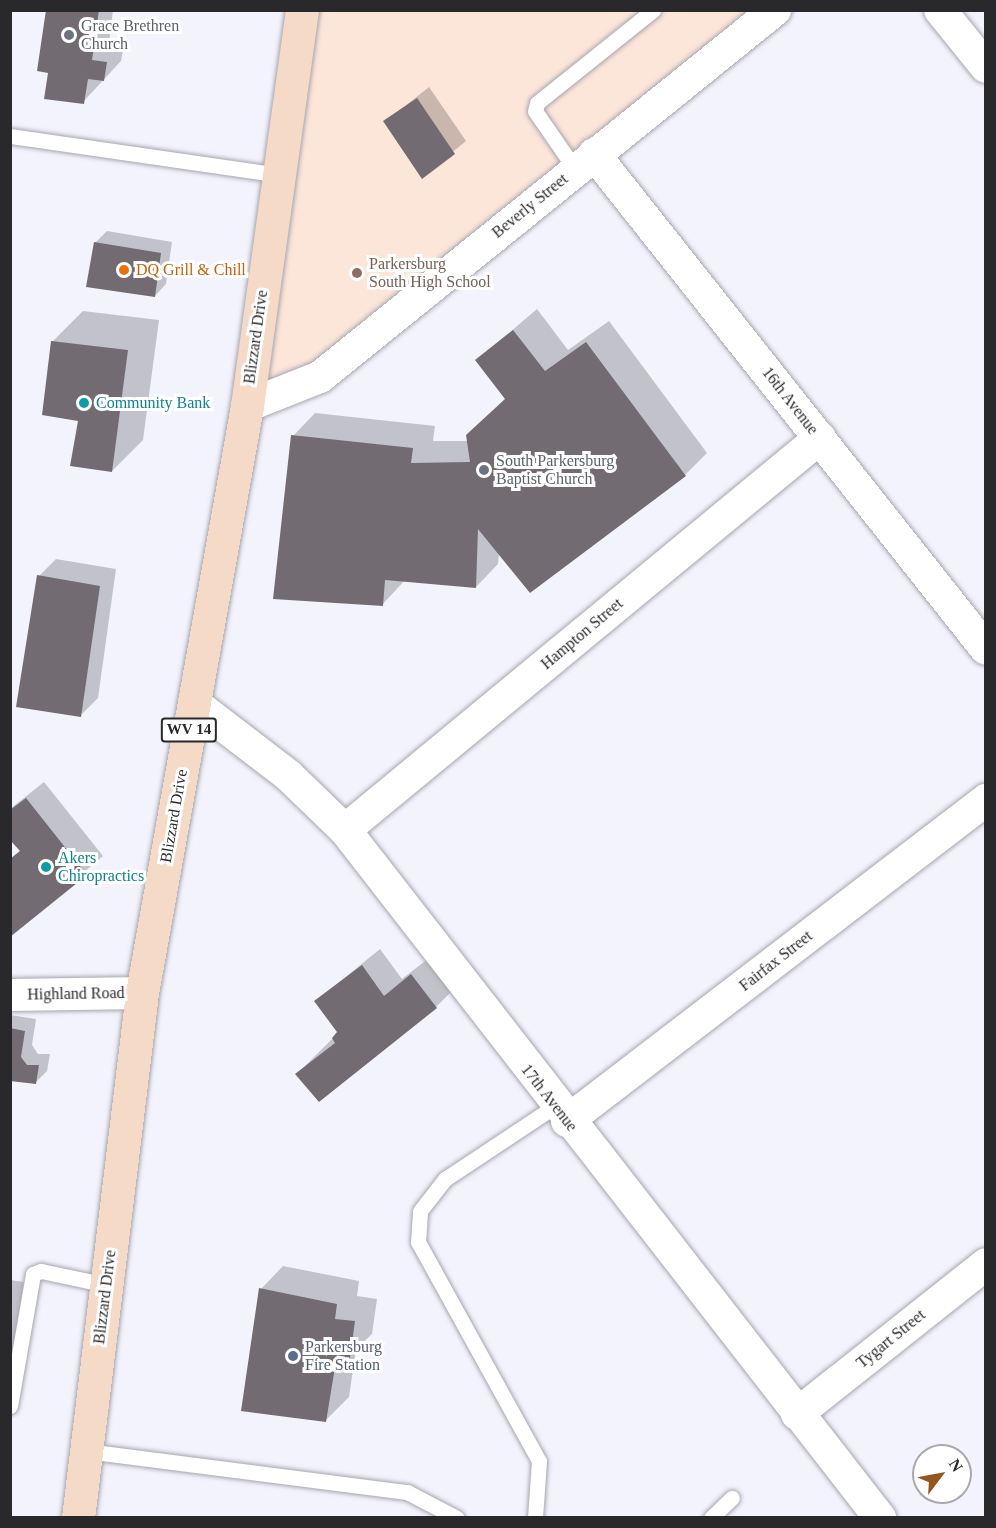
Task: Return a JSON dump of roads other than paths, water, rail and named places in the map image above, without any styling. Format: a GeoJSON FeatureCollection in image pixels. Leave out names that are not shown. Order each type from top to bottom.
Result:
{"type":"FeatureCollection","features":[{"type":"Feature","properties":{"kind":"main road","name":"Blizzard Drive"},"geometry":{"type":"LineString","coordinates":[[78,1518],[142,993],[247,406],[302,10]]}},
{"type":"Feature","properties":{"kind":"street","name":"Beverly Street"},"geometry":{"type":"LineString","coordinates":[[247,406],[320,377],[584,161],[775,10]]}},
{"type":"Feature","properties":{"kind":"street"},"geometry":{"type":"LineString","coordinates":[[940,10],[986,67]]}},
{"type":"Feature","properties":{"kind":"street","name":"16th Avenue"},"geometry":{"type":"LineString","coordinates":[[584,161],[820,438],[986,649]]}},
{"type":"Feature","properties":{"kind":"street","name":"Hampton Street"},"geometry":{"type":"LineString","coordinates":[[345,830],[820,438]]}},
{"type":"Feature","properties":{"kind":"street","name":"17th Avenue"},"geometry":{"type":"LineString","coordinates":[[194,703],[289,776],[345,830],[561,1114],[879,1518]]}},
{"type":"Feature","properties":{"kind":"street","name":"Fairfax Street"},"geometry":{"type":"LineString","coordinates":[[561,1114],[986,800]]}},
{"type":"Feature","properties":{"kind":"street","name":"Highland Road"},"geometry":{"type":"LineString","coordinates":[[10,995],[142,993]]}},
{"type":"Feature","properties":{"kind":"street","name":"Tygart Street"},"geometry":{"type":"LineString","coordinates":[[797,1414],[986,1264]]}},
{"type":"Feature","properties":{"kind":"lane"},"geometry":{"type":"LineString","coordinates":[[584,161],[535,111],[537,103],[653,10]]}},
{"type":"Feature","properties":{"kind":"lane"},"geometry":{"type":"LineString","coordinates":[[10,136],[279,176]]}},
{"type":"Feature","properties":{"kind":"lane"},"geometry":{"type":"LineString","coordinates":[[535,1518],[539,1461],[418,1242],[420,1211],[445,1179],[561,1114]]}},
{"type":"Feature","properties":{"kind":"lane"},"geometry":{"type":"LineString","coordinates":[[10,1406],[33,1274],[41,1271],[107,1285]]}},
{"type":"Feature","properties":{"kind":"lane"},"geometry":{"type":"LineString","coordinates":[[86,1451],[407,1492],[457,1518]]}},
{"type":"Feature","properties":{"kind":"lane"},"geometry":{"type":"LineString","coordinates":[[711,1518],[732,1498]]}},
{"type":"Feature","properties":{"kind":"place","name":"Grace Brethren Church"},"geometry":{"type":"Point","coordinates":[69,35]}},
{"type":"Feature","properties":{"kind":"place","name":"DQ Grill & Chill"},"geometry":{"type":"Point","coordinates":[124,270]}},
{"type":"Feature","properties":{"kind":"place","name":"Parkersburg South High School"},"geometry":{"type":"Point","coordinates":[357,273]}},
{"type":"Feature","properties":{"kind":"place","name":"Community Bank"},"geometry":{"type":"Point","coordinates":[84,403]}},
{"type":"Feature","properties":{"kind":"place","name":"South Parkersburg Baptist Church"},"geometry":{"type":"Point","coordinates":[484,470]}},
{"type":"Feature","properties":{"kind":"place","name":"Akers Chiropractics"},"geometry":{"type":"Point","coordinates":[46,867]}},
{"type":"Feature","properties":{"kind":"place","name":"Parkersburg Fire Station"},"geometry":{"type":"Point","coordinates":[293,1356]}}]}
